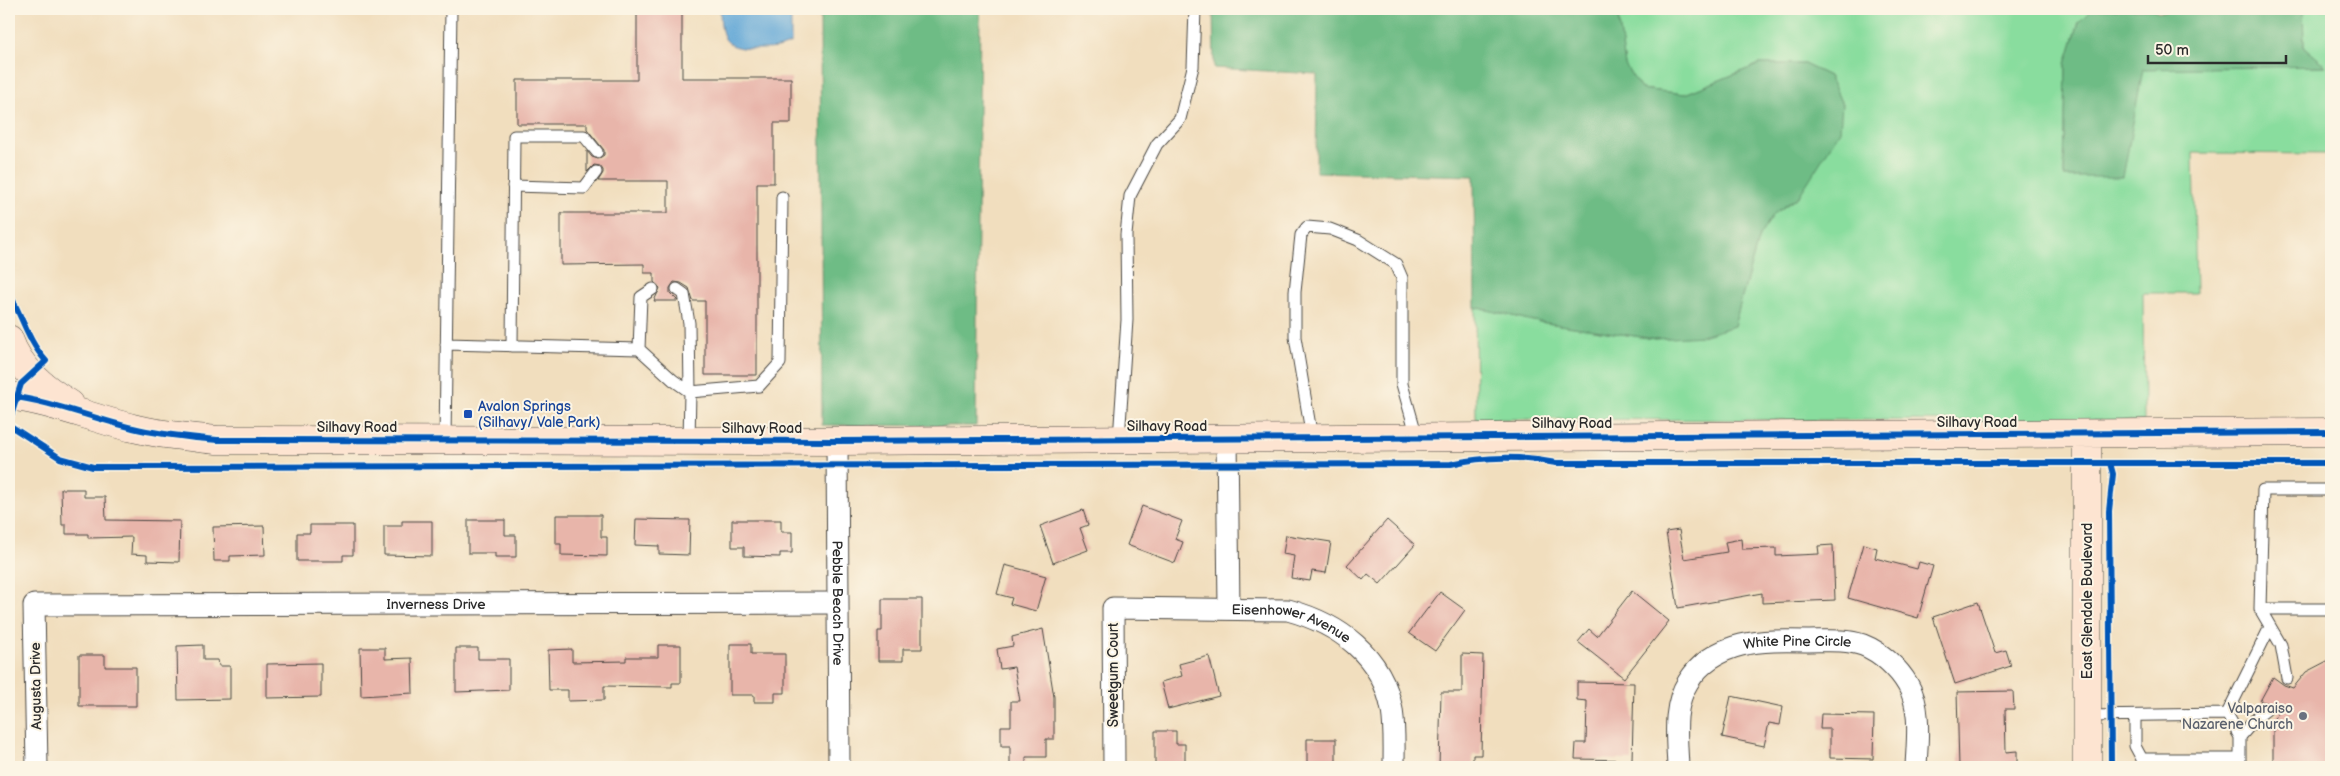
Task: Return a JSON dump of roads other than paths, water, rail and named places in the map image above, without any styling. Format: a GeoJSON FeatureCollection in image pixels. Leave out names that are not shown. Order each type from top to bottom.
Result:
{"type":"FeatureCollection","features":[{"type":"Feature","properties":{"kind":"street","name":"Silhavy Road"},"geometry":{"type":"LineString","coordinates":[[9,339],[18,359],[33,376],[53,394],[87,414]]}},
{"type":"Feature","properties":{"kind":"street","name":"Silhavy Road"},"geometry":{"type":"LineString","coordinates":[[9,396],[87,414],[131,428],[169,436],[217,440],[1119,439],[2331,432]]}},
{"type":"Feature","properties":{"kind":"street","name":"East Glendale Boulevard"},"geometry":{"type":"LineString","coordinates":[[2087,434],[2087,767]]}},
{"type":"Feature","properties":{"kind":"street","name":"Eisenhower Avenue"},"geometry":{"type":"LineString","coordinates":[[1227,438],[1229,608],[1296,612],[1332,626],[1352,640],[1371,662],[1384,684],[1392,709],[1394,767]]}},
{"type":"Feature","properties":{"kind":"street","name":"Pebble Beach Drive"},"geometry":{"type":"LineString","coordinates":[[837,440],[839,767]]}},
{"type":"Feature","properties":{"kind":"street","name":"Inverness Drive"},"geometry":{"type":"LineString","coordinates":[[34,606],[837,603]]}},
{"type":"Feature","properties":{"kind":"street","name":"Augusta Drive"},"geometry":{"type":"LineString","coordinates":[[34,606],[36,767]]}},
{"type":"Feature","properties":{"kind":"street","name":"Sweetgum Court"},"geometry":{"type":"LineString","coordinates":[[1114,767],[1113,608],[1229,608]]}},
{"type":"Feature","properties":{"kind":"street","name":"White Pine Circle"},"geometry":{"type":"LineString","coordinates":[[1678,767],[1677,724],[1680,701],[1688,682],[1701,666],[1720,652],[1741,644],[1763,640],[1845,641],[1865,646],[1885,658],[1899,672],[1909,686],[1915,704],[1917,727],[1916,767]]}},
{"type":"Feature","properties":{"kind":"lane"},"geometry":{"type":"LineString","coordinates":[[445,440],[451,9]]}},
{"type":"Feature","properties":{"kind":"lane"},"geometry":{"type":"LineString","coordinates":[[1119,439],[1127,320],[1126,235],[1130,196],[1158,144],[1180,119],[1193,67],[1195,9]]}},
{"type":"Feature","properties":{"kind":"lane"},"geometry":{"type":"LineString","coordinates":[[512,346],[514,136],[584,136],[597,152]]}},
{"type":"Feature","properties":{"kind":"lane"},"geometry":{"type":"LineString","coordinates":[[513,186],[584,188],[596,172]]}},
{"type":"Feature","properties":{"kind":"lane"},"geometry":{"type":"LineString","coordinates":[[446,344],[639,349],[673,380],[690,392],[759,386],[780,363],[782,198]]}},
{"type":"Feature","properties":{"kind":"lane"},"geometry":{"type":"LineString","coordinates":[[1312,438],[1295,337],[1295,292],[1301,235],[1307,227],[1330,229],[1358,240],[1396,264],[1402,278],[1402,384],[1417,437]]}},
{"type":"Feature","properties":{"kind":"lane"},"geometry":{"type":"LineString","coordinates":[[639,349],[641,297],[653,289]]}},
{"type":"Feature","properties":{"kind":"lane"},"geometry":{"type":"LineString","coordinates":[[677,289],[684,294],[689,322],[689,440]]}},
{"type":"Feature","properties":{"kind":"lane"},"geometry":{"type":"LineString","coordinates":[[2288,678],[2281,645],[2260,609],[2263,490],[2331,490]]}},
{"type":"Feature","properties":{"kind":"lane"},"geometry":{"type":"LineString","coordinates":[[2260,609],[2331,609]]}},
{"type":"Feature","properties":{"kind":"lane"},"geometry":{"type":"LineString","coordinates":[[2227,714],[2270,627]]}},
{"type":"Feature","properties":{"kind":"lane"},"geometry":{"type":"LineString","coordinates":[[2240,737],[2258,716],[2266,710]]}},
{"type":"Feature","properties":{"kind":"lane"},"geometry":{"type":"LineString","coordinates":[[2087,716],[2227,714]]}},
{"type":"Feature","properties":{"kind":"lane"},"geometry":{"type":"LineString","coordinates":[[2135,716],[2134,746],[2142,763],[2240,763],[2240,737],[2227,714]]}},
{"type":"Feature","properties":{"kind":"water"},"geometry":{"type":"Polygon","coordinates":[[[720,9],[791,9],[791,43],[779,48],[766,49],[746,49],[731,45],[723,35],[720,9]]]}},
{"type":"Feature","properties":{"kind":"place","name":"Avalon Springs (Silhavy/ Vale Park)"},"geometry":{"type":"Point","coordinates":[468,414]}},
{"type":"Feature","properties":{"kind":"place","name":"Valparaiso Nazarene Church"},"geometry":{"type":"Point","coordinates":[2303,716]}}]}
